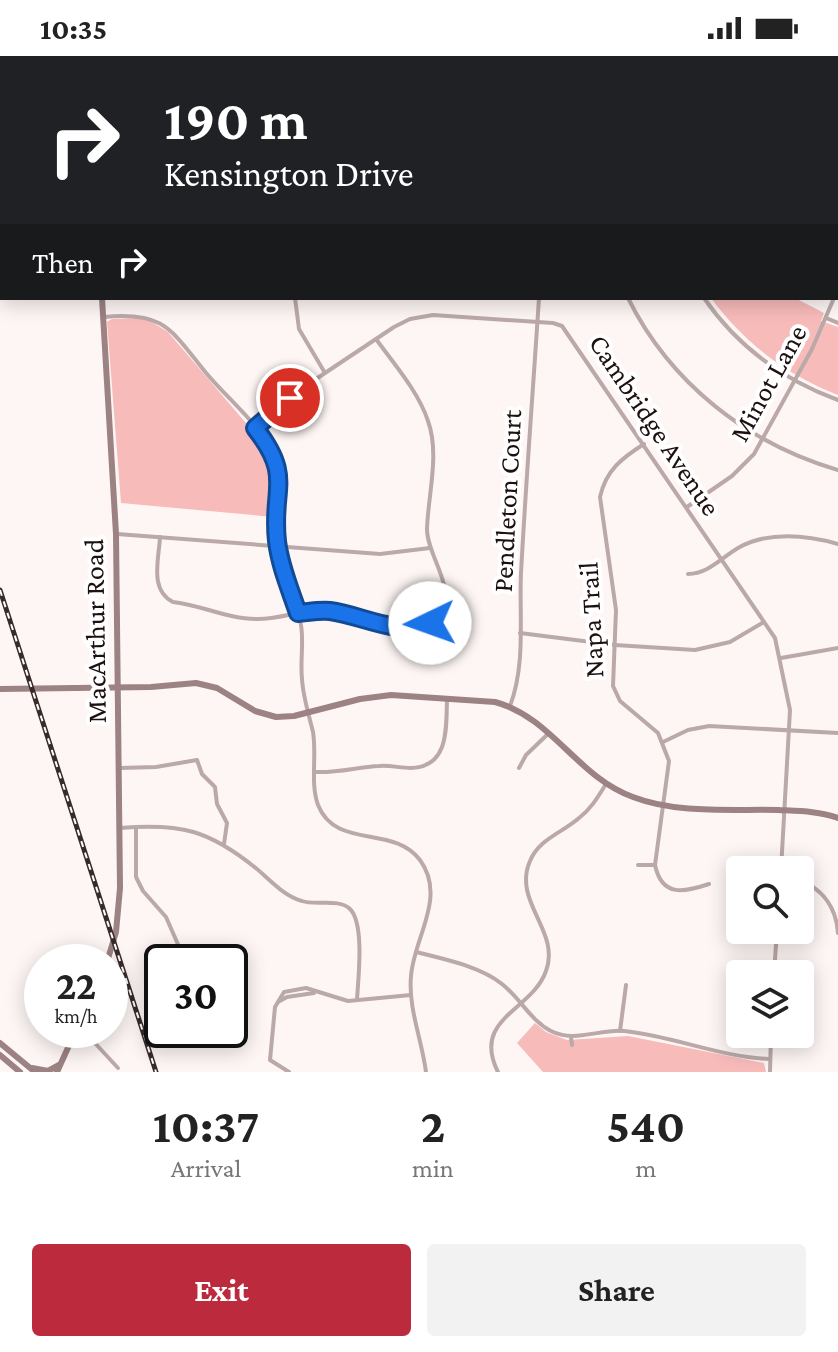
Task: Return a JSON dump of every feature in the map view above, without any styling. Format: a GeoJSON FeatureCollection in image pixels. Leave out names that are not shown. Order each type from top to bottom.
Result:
{"type":"FeatureCollection","features":[{"type":"Feature","properties":{"kind":"street","name":"MacArthur Road"},"geometry":{"type":"LineString","coordinates":[[102,300],[116,534],[120,904],[113,944]]}},
{"type":"Feature","properties":{"kind":"street"},"geometry":{"type":"LineString","coordinates":[[295,300],[299,329],[325,373]]}},
{"type":"Feature","properties":{"kind":"street","name":"Pendleton Court"},"geometry":{"type":"LineString","coordinates":[[510,706],[517,682],[539,300]]}},
{"type":"Feature","properties":{"kind":"street"},"geometry":{"type":"LineString","coordinates":[[629,300],[656,345],[690,384],[725,414],[763,439],[797,456],[838,470]]}},
{"type":"Feature","properties":{"kind":"street"},"geometry":{"type":"LineString","coordinates":[[706,300],[743,343],[768,363],[795,380],[838,400]]}},
{"type":"Feature","properties":{"kind":"street","name":"Minot Lane"},"geometry":{"type":"LineString","coordinates":[[687,507],[740,469],[763,439],[833,300]]}},
{"type":"Feature","properties":{"kind":"street"},"geometry":{"type":"LineString","coordinates":[[104,317],[142,316],[165,326],[255,428],[272,452],[278,470],[278,546],[302,635],[301,677],[314,742],[318,805],[335,826],[355,835],[382,837],[412,851],[424,866],[430,884],[431,901],[411,972],[411,995],[426,1072]]}},
{"type":"Feature","properties":{"kind":"street","name":"Cambridge Avenue"},"geometry":{"type":"LineString","coordinates":[[255,428],[325,373],[401,323],[425,316],[558,324],[566,330],[775,638],[789,702],[782,856]]}},
{"type":"Feature","properties":{"kind":"street"},"geometry":{"type":"LineString","coordinates":[[826,318],[838,323]]}},
{"type":"Feature","properties":{"kind":"street"},"geometry":{"type":"LineString","coordinates":[[160,537],[157,585],[170,600],[256,619],[327,611],[385,625],[413,627],[426,625],[437,617],[445,600],[444,586],[430,548],[427,529],[433,447],[430,428],[422,406],[376,339]]}},
{"type":"Feature","properties":{"kind":"street","name":"Napa Trail"},"geometry":{"type":"LineString","coordinates":[[644,444],[614,465],[600,497],[616,610],[615,692],[620,701],[654,729],[663,742]]}},
{"type":"Feature","properties":{"kind":"street"},"geometry":{"type":"LineString","coordinates":[[116,534],[380,554],[430,548]]}},
{"type":"Feature","properties":{"kind":"street"},"geometry":{"type":"LineString","coordinates":[[688,574],[701,573],[743,545],[768,537],[838,544]]}},
{"type":"Feature","properties":{"kind":"street"},"geometry":{"type":"LineString","coordinates":[[520,633],[615,645],[706,649],[730,642],[764,622]]}},
{"type":"Feature","properties":{"kind":"street"},"geometry":{"type":"LineString","coordinates":[[781,658],[838,648]]}},
{"type":"Feature","properties":{"kind":"street"},"geometry":{"type":"LineString","coordinates":[[0,689],[203,684],[265,714],[285,717],[377,696],[495,702],[532,717],[579,764],[606,784],[632,797],[665,806],[820,813],[838,818]]}},
{"type":"Feature","properties":{"kind":"street"},"geometry":{"type":"LineString","coordinates":[[315,772],[426,765],[436,758],[444,746],[447,698]]}},
{"type":"Feature","properties":{"kind":"street"},"geometry":{"type":"LineString","coordinates":[[709,884],[685,891],[675,890],[661,881],[655,865],[669,769],[663,742],[680,733],[703,727],[838,733]]}},
{"type":"Feature","properties":{"kind":"street"},"geometry":{"type":"LineString","coordinates":[[519,768],[526,755],[549,733]]}},
{"type":"Feature","properties":{"kind":"street"},"geometry":{"type":"LineString","coordinates":[[119,768],[156,767],[197,760],[202,774],[215,787],[217,804],[227,823],[224,844]]}},
{"type":"Feature","properties":{"kind":"street"},"geometry":{"type":"LineString","coordinates":[[498,1072],[492,1058],[492,1039],[502,1021],[540,983],[549,958],[547,941],[525,891],[528,866],[544,841],[581,817],[606,784]]}},
{"type":"Feature","properties":{"kind":"street"},"geometry":{"type":"LineString","coordinates":[[136,827],[136,877],[143,891],[166,917],[178,944]]}},
{"type":"Feature","properties":{"kind":"street"},"geometry":{"type":"LineString","coordinates":[[120,828],[171,827],[199,832],[224,844],[289,895],[304,902],[344,906],[354,915],[358,933],[357,1000]]}},
{"type":"Feature","properties":{"kind":"street"},"geometry":{"type":"LineString","coordinates":[[638,865],[655,865]]}},
{"type":"Feature","properties":{"kind":"street"},"geometry":{"type":"LineString","coordinates":[[814,887],[827,899],[835,913],[838,933]]}},
{"type":"Feature","properties":{"kind":"street"},"geometry":{"type":"LineString","coordinates":[[416,952],[487,975],[502,984],[547,1029],[571,1037],[620,1031],[744,1057],[769,1059]]}},
{"type":"Feature","properties":{"kind":"street"},"geometry":{"type":"LineString","coordinates":[[620,1031],[626,985]]}},
{"type":"Feature","properties":{"kind":"street"},"geometry":{"type":"LineString","coordinates":[[289,1072],[270,1060],[278,1002],[287,997],[315,992],[348,1001],[411,995]]}},
{"type":"Feature","properties":{"kind":"street"},"geometry":{"type":"LineString","coordinates":[[571,1037],[572,1045]]}},
{"type":"Feature","properties":{"kind":"street"},"geometry":{"type":"LineString","coordinates":[[0,1043],[33,1070],[48,1071],[62,1062]]}},
{"type":"Feature","properties":{"kind":"street"},"geometry":{"type":"LineString","coordinates":[[57,1072],[68,1048]]}},
{"type":"Feature","properties":{"kind":"street"},"geometry":{"type":"LineString","coordinates":[[99,1048],[118,1068]]}},
{"type":"Feature","properties":{"kind":"street"},"geometry":{"type":"LineString","coordinates":[[770,1048],[770,1072]]}},
{"type":"Feature","properties":{"kind":"street"},"geometry":{"type":"LineString","coordinates":[[0,1055],[20,1072]]}},
{"type":"Feature","properties":{"kind":"shaded area"},"geometry":{"type":"Polygon","coordinates":[[[713,300],[799,300],[824,313],[821,321],[838,327],[838,395],[801,378],[768,356],[713,300]]]}},
{"type":"Feature","properties":{"kind":"shaded area"},"geometry":{"type":"Polygon","coordinates":[[[147,319],[168,332],[269,450],[277,478],[274,517],[121,503],[107,322],[147,319]]]}},
{"type":"Feature","properties":{"kind":"shaded area"},"geometry":{"type":"Polygon","coordinates":[[[535,1023],[546,1032],[567,1040],[628,1036],[764,1063],[766,1072],[543,1072],[517,1043],[535,1023]]]}},
{"type":"Feature","properties":{"kind":"railway"},"geometry":{"type":"LineString","coordinates":[[0,590],[156,1072]]}},
{"type":"Feature","properties":{"kind":"route"},"geometry":{"type":"LineString","coordinates":[[290,398],[255,428],[277,462],[279,557],[298,613],[327,611],[385,625],[421,627],[430,623]]}}]}
